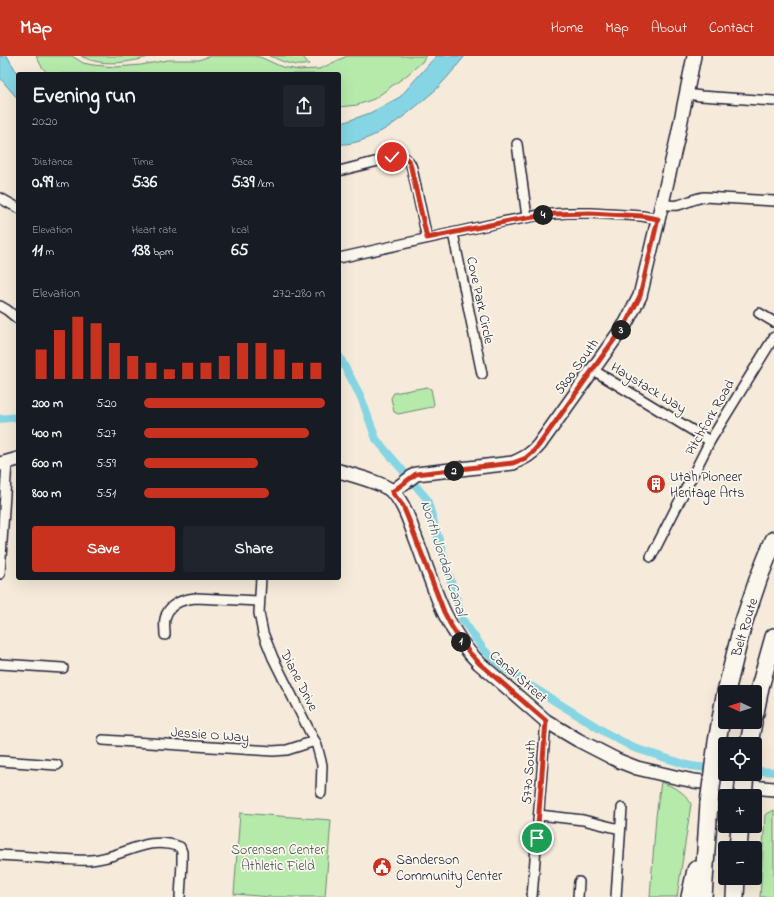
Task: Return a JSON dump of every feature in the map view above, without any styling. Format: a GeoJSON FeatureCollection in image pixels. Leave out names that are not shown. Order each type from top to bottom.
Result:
{"type":"FeatureCollection","features":[{"type":"Feature","properties":{"kind":"highway","name":"Belt Route"},"geometry":{"type":"LineString","coordinates":[[727,685],[742,627],[759,577],[774,540]]}},
{"type":"Feature","properties":{"kind":"highway"},"geometry":{"type":"LineString","coordinates":[[761,685],[774,637]]}},
{"type":"Feature","properties":{"kind":"highway"},"geometry":{"type":"LineString","coordinates":[[703,897],[709,804],[719,729]]}},
{"type":"Feature","properties":{"kind":"highway"},"geometry":{"type":"LineString","coordinates":[[690,897],[709,804]]}},
{"type":"Feature","properties":{"kind":"highway"},"geometry":{"type":"LineString","coordinates":[[736,897],[737,885]]}},
{"type":"Feature","properties":{"kind":"street","name":"5800 South"},"geometry":{"type":"LineString","coordinates":[[392,492],[416,474],[513,463],[526,458],[539,445],[626,323],[640,296],[677,140],[694,56]]}},
{"type":"Feature","properties":{"kind":"street"},"geometry":{"type":"LineString","coordinates":[[687,94],[774,101]]}},
{"type":"Feature","properties":{"kind":"street"},"geometry":{"type":"LineString","coordinates":[[517,144],[527,218]]}},
{"type":"Feature","properties":{"kind":"street"},"geometry":{"type":"LineString","coordinates":[[341,170],[394,157],[402,157],[407,159],[412,168],[427,238]]}},
{"type":"Feature","properties":{"kind":"street"},"geometry":{"type":"LineString","coordinates":[[662,204],[678,205],[704,197],[774,202]]}},
{"type":"Feature","properties":{"kind":"street"},"geometry":{"type":"LineString","coordinates":[[0,198],[16,207]]}},
{"type":"Feature","properties":{"kind":"street"},"geometry":{"type":"LineString","coordinates":[[341,258],[427,238],[554,214],[584,213],[642,216],[658,219]]}},
{"type":"Feature","properties":{"kind":"street","name":"Cove Park Circle"},"geometry":{"type":"LineString","coordinates":[[453,233],[482,374]]}},
{"type":"Feature","properties":{"kind":"street"},"geometry":{"type":"LineString","coordinates":[[0,306],[16,317]]}},
{"type":"Feature","properties":{"kind":"street"},"geometry":{"type":"LineString","coordinates":[[760,313],[774,322]]}},
{"type":"Feature","properties":{"kind":"street","name":"Pitchfork Road"},"geometry":{"type":"LineString","coordinates":[[651,557],[710,441],[774,337]]}},
{"type":"Feature","properties":{"kind":"street","name":"Haystack Way"},"geometry":{"type":"LineString","coordinates":[[593,370],[710,441]]}},
{"type":"Feature","properties":{"kind":"street"},"geometry":{"type":"LineString","coordinates":[[0,574],[8,462]]}},
{"type":"Feature","properties":{"kind":"street","name":"Canal Street"},"geometry":{"type":"LineString","coordinates":[[341,472],[382,486],[392,492],[403,506],[438,599],[458,638],[479,663],[546,721],[599,751],[638,768],[694,781],[774,789]]}},
{"type":"Feature","properties":{"kind":"street","name":"Diane Drive"},"geometry":{"type":"LineString","coordinates":[[260,580],[259,601],[261,623],[266,642],[272,658],[315,741],[322,765],[321,793]]}},
{"type":"Feature","properties":{"kind":"street"},"geometry":{"type":"LineString","coordinates":[[165,635],[164,620],[166,615],[171,607],[180,601],[196,598],[259,601]]}},
{"type":"Feature","properties":{"kind":"street"},"geometry":{"type":"LineString","coordinates":[[0,664],[63,668]]}},
{"type":"Feature","properties":{"kind":"street","name":"5770 South"},"geometry":{"type":"LineString","coordinates":[[532,897],[546,721]]}},
{"type":"Feature","properties":{"kind":"street","name":"Jessie O Way"},"geometry":{"type":"LineString","coordinates":[[103,740],[273,751],[293,748],[315,741]]}},
{"type":"Feature","properties":{"kind":"street"},"geometry":{"type":"LineString","coordinates":[[0,761],[57,765]]}},
{"type":"Feature","properties":{"kind":"street"},"geometry":{"type":"LineString","coordinates":[[616,897],[622,808]]}},
{"type":"Feature","properties":{"kind":"street"},"geometry":{"type":"LineString","coordinates":[[539,815],[595,822],[620,830]]}},
{"type":"Feature","properties":{"kind":"street"},"geometry":{"type":"LineString","coordinates":[[0,855],[89,860],[109,857],[144,844],[158,843],[176,845],[180,847],[182,857],[180,897]]}},
{"type":"Feature","properties":{"kind":"street"},"geometry":{"type":"LineString","coordinates":[[578,897],[579,882]]}},
{"type":"Feature","properties":{"kind":"green space"},"geometry":{"type":"Polygon","coordinates":[[[36,56],[72,56],[83,63],[116,67],[141,65],[168,60],[199,60],[210,56],[253,56],[260,57],[282,67],[299,70],[319,69],[347,56],[426,56],[422,62],[407,75],[374,99],[357,105],[341,107],[341,72],[46,72],[36,56]]]}},
{"type":"Feature","properties":{"kind":"green space"},"geometry":{"type":"Polygon","coordinates":[[[81,56],[155,56],[134,61],[112,63],[92,61],[81,56]]]}},
{"type":"Feature","properties":{"kind":"green space"},"geometry":{"type":"Polygon","coordinates":[[[270,56],[302,56],[309,64],[294,65],[270,56]]]}},
{"type":"Feature","properties":{"kind":"green space"},"geometry":{"type":"Polygon","coordinates":[[[427,387],[431,389],[434,404],[432,407],[398,414],[394,412],[391,398],[394,393],[427,387]]]}},
{"type":"Feature","properties":{"kind":"green space"},"geometry":{"type":"Polygon","coordinates":[[[661,782],[682,793],[691,804],[677,897],[650,897],[656,816],[661,782]]]}},
{"type":"Feature","properties":{"kind":"green space"},"geometry":{"type":"Polygon","coordinates":[[[774,810],[774,897],[760,897],[761,885],[762,885],[765,815],[774,810]]]}},
{"type":"Feature","properties":{"kind":"green space","name":"Sorensen Center Athletic Field"},"geometry":{"type":"Polygon","coordinates":[[[240,813],[331,820],[325,897],[270,897],[234,894],[240,813]]]}},
{"type":"Feature","properties":{"kind":"water"},"geometry":{"type":"Polygon","coordinates":[[[0,56],[7,56],[17,72],[16,97],[0,78],[0,56]]]}},
{"type":"Feature","properties":{"kind":"water"},"geometry":{"type":"Polygon","coordinates":[[[436,56],[465,56],[438,88],[396,122],[362,140],[341,144],[341,123],[370,113],[400,97],[436,56]]]}},
{"type":"Feature","properties":{"kind":"waterway","name":"North Jordan Canal"},"geometry":{"type":"LineString","coordinates":[[341,360],[361,397],[376,439],[427,499],[462,619],[484,650],[501,666],[529,685],[608,734],[634,748],[691,766],[718,769]]}},
{"type":"Feature","properties":{"kind":"waterway","name":"North Jordan Canal"},"geometry":{"type":"LineString","coordinates":[[0,419],[16,417]]}},
{"type":"Feature","properties":{"kind":"waterway","name":"North Jordan Canal"},"geometry":{"type":"LineString","coordinates":[[762,771],[774,772]]}},
{"type":"Feature","properties":{"kind":"place","name":"Utah Pioneer Heritage Arts"},"geometry":{"type":"Point","coordinates":[656,484]}},
{"type":"Feature","properties":{"kind":"place","name":"Sanderson Community Center"},"geometry":{"type":"Point","coordinates":[382,867]}},
{"type":"Feature","properties":{"kind":"route"},"geometry":{"type":"LineString","coordinates":[[392,157],[404,157],[410,163],[427,238],[514,220],[554,214],[590,213],[648,216],[658,219],[640,296],[626,323],[533,452],[526,458],[513,463],[464,470],[416,474],[392,492],[403,506],[438,599],[449,623],[462,643],[479,663],[546,721],[537,838]]}}]}
